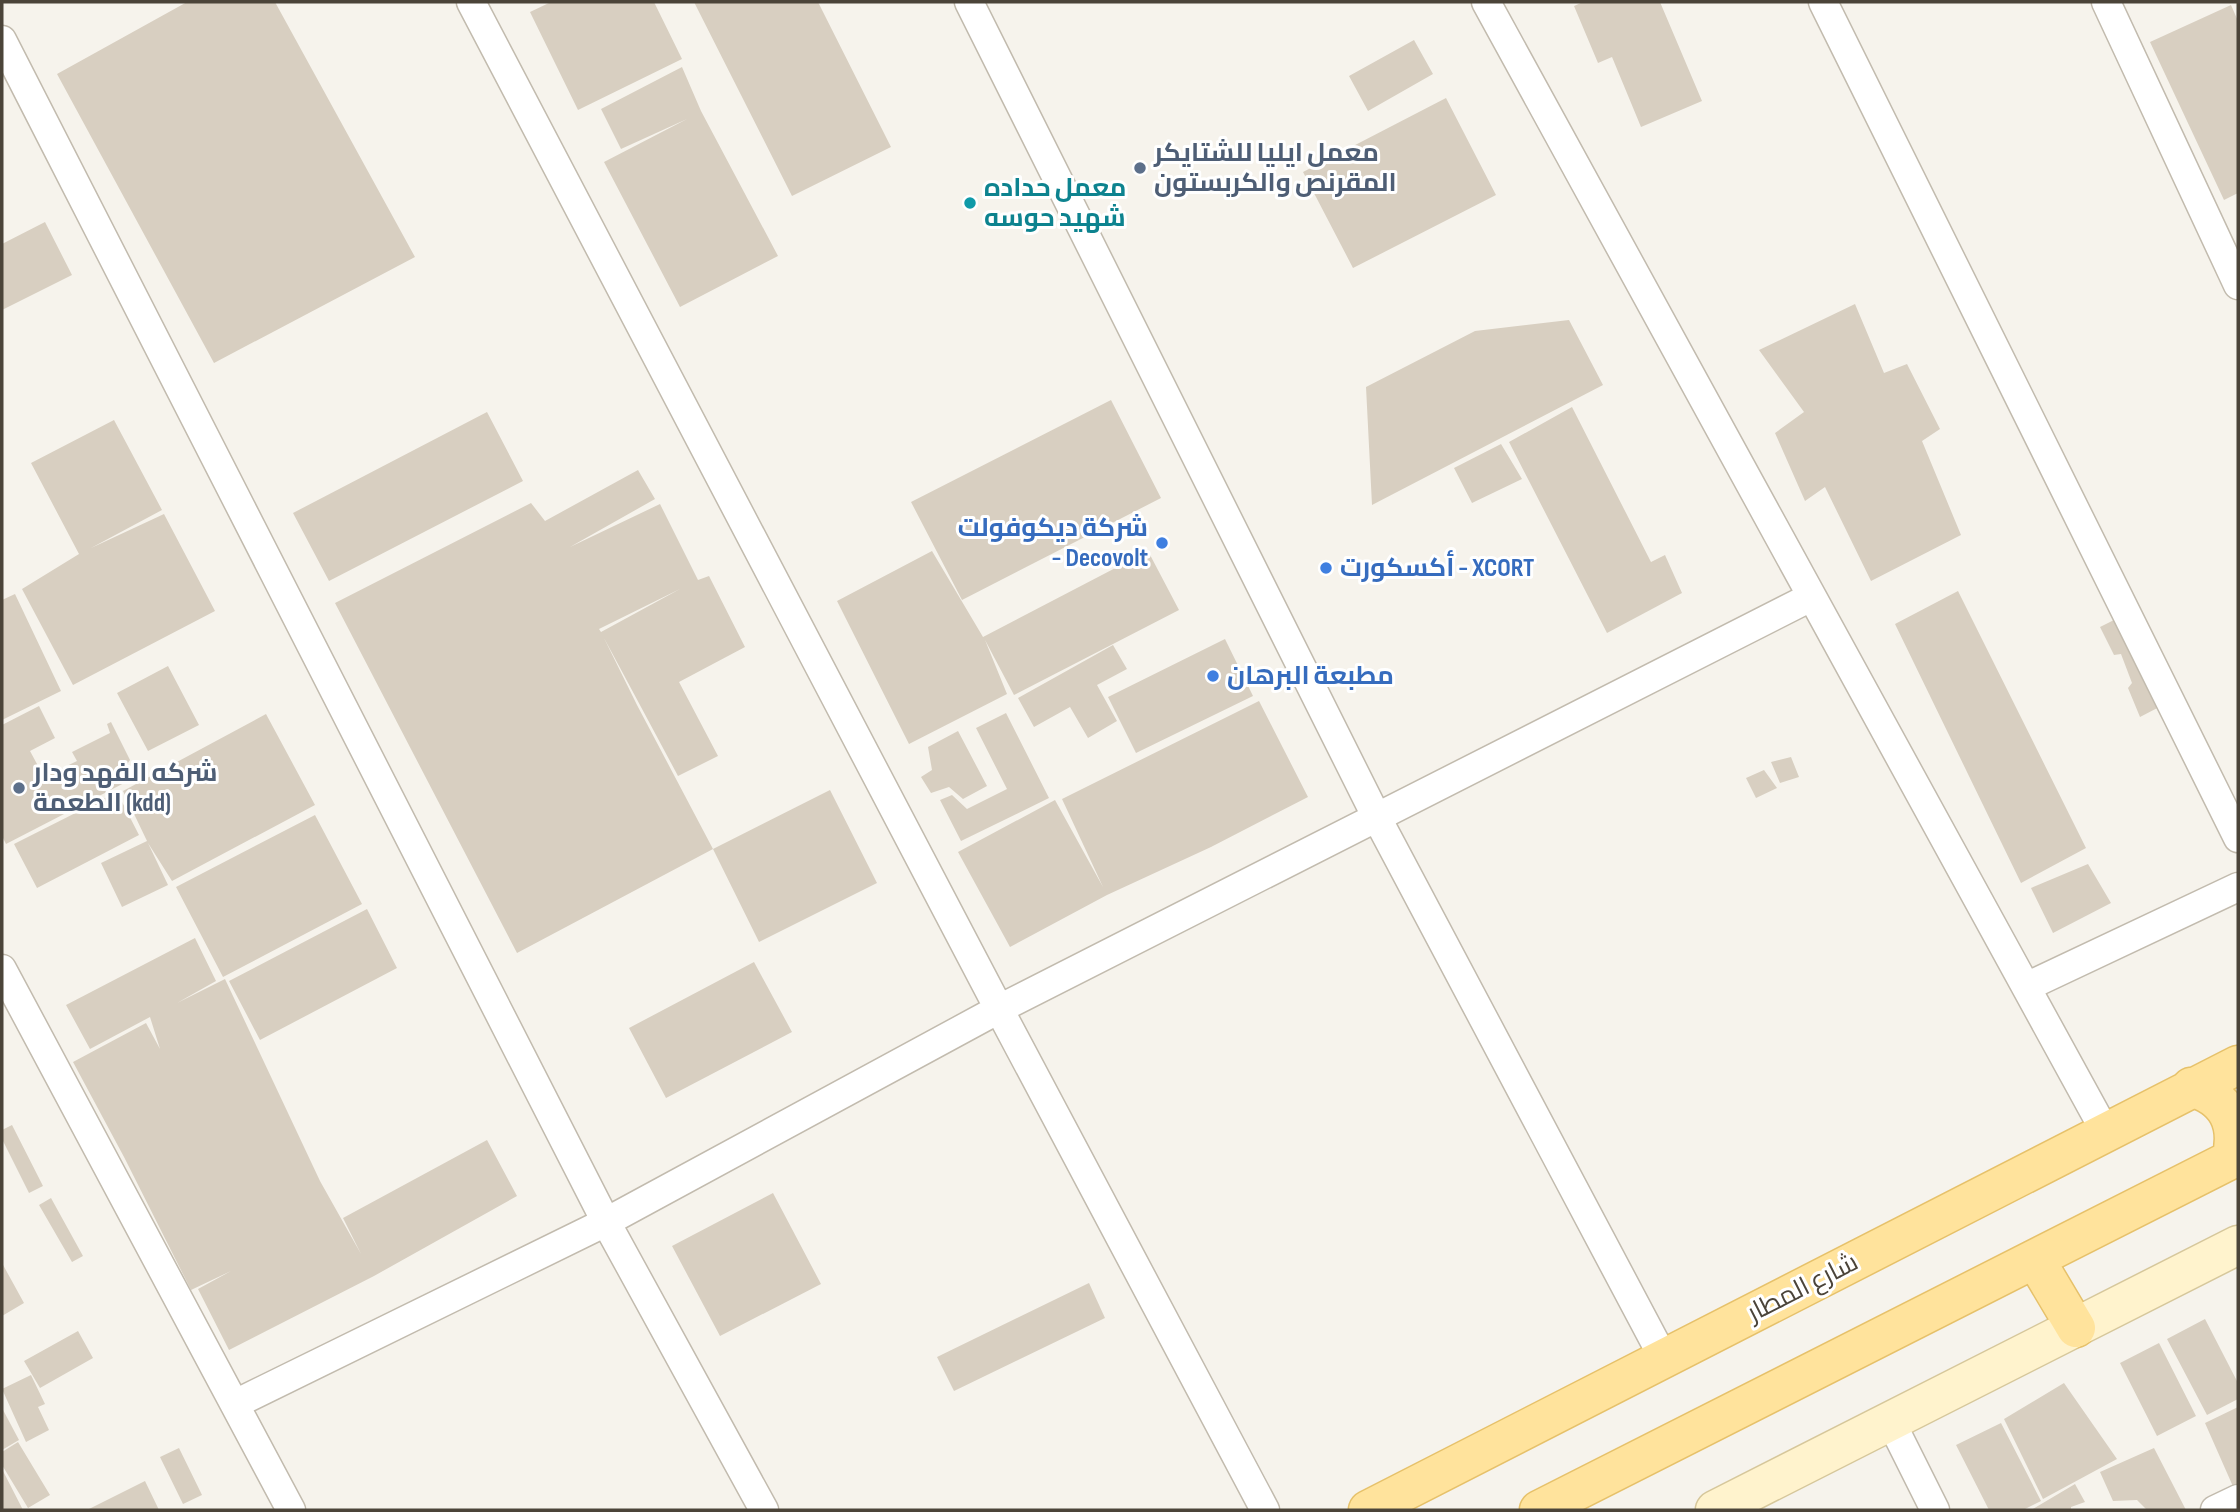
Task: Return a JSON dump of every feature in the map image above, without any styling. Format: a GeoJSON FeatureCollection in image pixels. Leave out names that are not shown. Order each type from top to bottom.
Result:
{"type":"FeatureCollection","features":[{"type":"Feature","properties":{"kind":"main road","name":"شارع المطار"},"geometry":{"type":"LineString","coordinates":[[1368,1510],[2238,1065]]}},
{"type":"Feature","properties":{"kind":"main road"},"geometry":{"type":"LineString","coordinates":[[1539,1510],[2234,1158],[2235,1133],[2225,1108],[2204,1091],[2191,1087]]}},
{"type":"Feature","properties":{"kind":"main road"},"geometry":{"type":"LineString","coordinates":[[2035,1259],[2076,1328]]}},
{"type":"Feature","properties":{"kind":"street"},"geometry":{"type":"LineString","coordinates":[[471,2],[1265,1510]]}},
{"type":"Feature","properties":{"kind":"street"},"geometry":{"type":"LineString","coordinates":[[969,2],[1376,816],[1664,1359]]}},
{"type":"Feature","properties":{"kind":"street"},"geometry":{"type":"LineString","coordinates":[[1486,2],[2106,1133]]}},
{"type":"Feature","properties":{"kind":"street"},"geometry":{"type":"LineString","coordinates":[[1823,2],[2238,838]]}},
{"type":"Feature","properties":{"kind":"street"},"geometry":{"type":"LineString","coordinates":[[2106,2],[2238,285]]}},
{"type":"Feature","properties":{"kind":"street"},"geometry":{"type":"LineString","coordinates":[[2,40],[606,1222],[764,1510]]}},
{"type":"Feature","properties":{"kind":"street"},"geometry":{"type":"LineString","coordinates":[[235,1404],[606,1222],[999,1009],[1811,597]]}},
{"type":"Feature","properties":{"kind":"street"},"geometry":{"type":"LineString","coordinates":[[2026,987],[2238,887]]}},
{"type":"Feature","properties":{"kind":"street"},"geometry":{"type":"LineString","coordinates":[[2,969],[291,1510]]}},
{"type":"Feature","properties":{"kind":"street"},"geometry":{"type":"LineString","coordinates":[[1715,1510],[2238,1245]]}},
{"type":"Feature","properties":{"kind":"street"},"geometry":{"type":"LineString","coordinates":[[1891,1422],[1935,1510]]}},
{"type":"Feature","properties":{"kind":"street"},"geometry":{"type":"LineString","coordinates":[[2215,1510],[2238,1499]]}},
{"type":"Feature","properties":{"kind":"building"},"geometry":{"type":"Polygon","coordinates":[[[187,2],[275,2],[415,257],[214,363],[57,74],[187,2]]]}},
{"type":"Feature","properties":{"kind":"building"},"geometry":{"type":"Polygon","coordinates":[[[551,2],[654,2],[682,59],[578,110],[530,12],[551,2]]]}},
{"type":"Feature","properties":{"kind":"building"},"geometry":{"type":"Polygon","coordinates":[[[694,2],[818,2],[891,147],[792,196],[694,2]]]}},
{"type":"Feature","properties":{"kind":"building"},"geometry":{"type":"Polygon","coordinates":[[[1583,2],[1660,2],[1702,101],[1641,127],[1612,57],[1598,63],[1574,6],[1583,2]]]}},
{"type":"Feature","properties":{"kind":"building"},"geometry":{"type":"Polygon","coordinates":[[[2231,5],[2238,21],[2238,193],[2224,200],[2150,42],[2231,5]]]}},
{"type":"Feature","properties":{"kind":"building"},"geometry":{"type":"Polygon","coordinates":[[[1414,40],[1433,74],[1368,111],[1349,76],[1414,40]]]}},
{"type":"Feature","properties":{"kind":"building"},"geometry":{"type":"Polygon","coordinates":[[[682,67],[701,111],[778,256],[680,307],[604,162],[687,119],[621,149],[601,109],[682,67]]]}},
{"type":"Feature","properties":{"kind":"building"},"geometry":{"type":"Polygon","coordinates":[[[1446,98],[1496,195],[1353,268],[1303,172],[1446,98]]]}},
{"type":"Feature","properties":{"kind":"building"},"geometry":{"type":"Polygon","coordinates":[[[45,222],[72,275],[2,310],[2,244],[45,222]]]}},
{"type":"Feature","properties":{"kind":"building"},"geometry":{"type":"Polygon","coordinates":[[[1855,304],[1884,373],[1907,364],[1940,429],[1922,441],[1961,535],[1871,581],[1825,487],[1805,501],[1775,433],[1804,412],[1759,350],[1855,304]]]}},
{"type":"Feature","properties":{"kind":"building"},"geometry":{"type":"Polygon","coordinates":[[[1569,320],[1603,385],[1372,505],[1366,387],[1475,331],[1569,320]]]}},
{"type":"Feature","properties":{"kind":"building"},"geometry":{"type":"Polygon","coordinates":[[[1111,400],[1161,498],[962,600],[911,502],[1111,400]]]}},
{"type":"Feature","properties":{"kind":"building"},"geometry":{"type":"Polygon","coordinates":[[[1572,407],[1651,562],[1665,555],[1682,593],[1607,633],[1509,442],[1572,407]]]}},
{"type":"Feature","properties":{"kind":"building"},"geometry":{"type":"Polygon","coordinates":[[[487,412],[523,481],[329,581],[293,513],[487,412]]]}},
{"type":"Feature","properties":{"kind":"building"},"geometry":{"type":"Polygon","coordinates":[[[114,420],[162,510],[91,548],[164,514],[215,611],[73,685],[22,589],[79,554],[31,463],[114,420]]]}},
{"type":"Feature","properties":{"kind":"building"},"geometry":{"type":"Polygon","coordinates":[[[1501,444],[1522,479],[1472,503],[1454,468],[1501,444]]]}},
{"type":"Feature","properties":{"kind":"building"},"geometry":{"type":"Polygon","coordinates":[[[638,470],[655,499],[570,547],[660,504],[698,580],[709,576],[745,647],[679,682],[718,756],[678,776],[604,638],[713,849],[517,953],[335,603],[531,503],[545,521],[638,470]],[[680,589],[599,629],[601,632],[680,589]]]}},
{"type":"Feature","properties":{"kind":"building"},"geometry":{"type":"Polygon","coordinates":[[[932,551],[983,637],[1148,551],[1179,610],[1014,695],[985,640],[1007,694],[909,744],[837,601],[932,551]]]}},
{"type":"Feature","properties":{"kind":"building"},"geometry":{"type":"Polygon","coordinates":[[[1958,591],[2086,848],[2021,883],[1895,624],[1958,591]]]}},
{"type":"Feature","properties":{"kind":"building"},"geometry":{"type":"Polygon","coordinates":[[[15,594],[61,691],[2,720],[2,600],[15,594]]]}},
{"type":"Feature","properties":{"kind":"building"},"geometry":{"type":"Polygon","coordinates":[[[2122,616],[2165,704],[2140,717],[2128,688],[2132,683],[2121,654],[2114,655],[2100,627],[2122,616]]]}},
{"type":"Feature","properties":{"kind":"building"},"geometry":{"type":"Polygon","coordinates":[[[1225,639],[1253,696],[1136,753],[1108,697],[1225,639]]]}},
{"type":"Feature","properties":{"kind":"building"},"geometry":{"type":"Polygon","coordinates":[[[1113,645],[1127,669],[1097,685],[1117,721],[1088,738],[1070,707],[1034,727],[1018,698],[1113,645]]]}},
{"type":"Feature","properties":{"kind":"building"},"geometry":{"type":"Polygon","coordinates":[[[168,666],[199,725],[148,751],[117,693],[168,666]]]}},
{"type":"Feature","properties":{"kind":"building"},"geometry":{"type":"Polygon","coordinates":[[[1259,701],[1308,797],[1211,847],[1107,895],[1010,947],[958,852],[1055,800],[1103,887],[1062,799],[1259,701]]]}},
{"type":"Feature","properties":{"kind":"building"},"geometry":{"type":"Polygon","coordinates":[[[39,706],[55,738],[30,751],[44,777],[77,761],[72,752],[110,733],[107,724],[111,722],[130,760],[124,769],[130,780],[6,844],[2,836],[2,725],[39,706]]]}},
{"type":"Feature","properties":{"kind":"building"},"geometry":{"type":"Polygon","coordinates":[[[1006,713],[1049,798],[961,841],[940,800],[952,795],[967,809],[1007,789],[976,728],[1006,713]]]}},
{"type":"Feature","properties":{"kind":"building"},"geometry":{"type":"Polygon","coordinates":[[[266,714],[315,805],[172,881],[148,843],[168,885],[122,907],[101,863],[147,841],[123,791],[266,714]]]}},
{"type":"Feature","properties":{"kind":"building"},"geometry":{"type":"Polygon","coordinates":[[[958,731],[987,786],[963,799],[949,787],[931,793],[921,777],[932,770],[928,747],[958,731]]]}},
{"type":"Feature","properties":{"kind":"building"},"geometry":{"type":"Polygon","coordinates":[[[1791,757],[1799,777],[1780,783],[1771,762],[1791,757]]]}},
{"type":"Feature","properties":{"kind":"building"},"geometry":{"type":"Polygon","coordinates":[[[1764,770],[1777,788],[1756,798],[1746,778],[1764,770]]]}},
{"type":"Feature","properties":{"kind":"building"},"geometry":{"type":"Polygon","coordinates":[[[830,790],[877,883],[759,942],[713,849],[830,790]]]}},
{"type":"Feature","properties":{"kind":"building"},"geometry":{"type":"Polygon","coordinates":[[[117,792],[139,835],[37,888],[14,844],[117,792]]]}},
{"type":"Feature","properties":{"kind":"building"},"geometry":{"type":"Polygon","coordinates":[[[315,815],[362,904],[223,977],[176,887],[315,815]]]}},
{"type":"Feature","properties":{"kind":"building"},"geometry":{"type":"Polygon","coordinates":[[[2088,864],[2111,903],[2053,933],[2031,888],[2088,864]]]}},
{"type":"Feature","properties":{"kind":"building"},"geometry":{"type":"Polygon","coordinates":[[[367,909],[397,968],[260,1040],[229,981],[367,909]]]}},
{"type":"Feature","properties":{"kind":"building"},"geometry":{"type":"Polygon","coordinates":[[[195,938],[216,981],[177,1003],[225,979],[320,1181],[361,1254],[343,1218],[487,1140],[517,1196],[374,1276],[229,1350],[198,1289],[231,1271],[191,1290],[73,1062],[146,1023],[160,1049],[150,1017],[90,1049],[66,1005],[195,938]]]}},
{"type":"Feature","properties":{"kind":"building"},"geometry":{"type":"Polygon","coordinates":[[[754,962],[792,1032],[666,1098],[629,1028],[754,962]]]}},
{"type":"Feature","properties":{"kind":"building"},"geometry":{"type":"Polygon","coordinates":[[[12,1125],[43,1186],[29,1193],[2,1139],[2,1130],[12,1125]]]}},
{"type":"Feature","properties":{"kind":"building"},"geometry":{"type":"Polygon","coordinates":[[[773,1193],[821,1284],[720,1336],[672,1246],[773,1193]]]}},
{"type":"Feature","properties":{"kind":"building"},"geometry":{"type":"Polygon","coordinates":[[[51,1198],[83,1256],[72,1262],[39,1205],[51,1198]]]}},
{"type":"Feature","properties":{"kind":"building"},"geometry":{"type":"Polygon","coordinates":[[[2,1263],[24,1303],[2,1316],[2,1263]]]}},
{"type":"Feature","properties":{"kind":"building"},"geometry":{"type":"Polygon","coordinates":[[[1089,1283],[1105,1318],[954,1391],[937,1357],[1089,1283]]]}},
{"type":"Feature","properties":{"kind":"building"},"geometry":{"type":"Polygon","coordinates":[[[2205,1319],[2238,1383],[2238,1399],[2207,1415],[2167,1339],[2205,1319]]]}},
{"type":"Feature","properties":{"kind":"building"},"geometry":{"type":"Polygon","coordinates":[[[78,1331],[93,1358],[40,1388],[24,1361],[78,1331]]]}},
{"type":"Feature","properties":{"kind":"building"},"geometry":{"type":"Polygon","coordinates":[[[2159,1343],[2196,1416],[2157,1436],[2120,1363],[2159,1343]]]}},
{"type":"Feature","properties":{"kind":"building"},"geometry":{"type":"Polygon","coordinates":[[[31,1375],[45,1404],[38,1407],[49,1430],[26,1442],[2,1389],[31,1375]]]}},
{"type":"Feature","properties":{"kind":"building"},"geometry":{"type":"Polygon","coordinates":[[[2064,1383],[2117,1459],[2043,1499],[2004,1419],[2064,1383]]]}},
{"type":"Feature","properties":{"kind":"building"},"geometry":{"type":"Polygon","coordinates":[[[2238,1407],[2238,1489],[2235,1491],[2205,1423],[2238,1407]]]}},
{"type":"Feature","properties":{"kind":"building"},"geometry":{"type":"Polygon","coordinates":[[[2,1408],[19,1440],[2,1450],[2,1408]]]}},
{"type":"Feature","properties":{"kind":"building"},"geometry":{"type":"Polygon","coordinates":[[[2001,1423],[2041,1501],[2023,1510],[1989,1510],[1956,1445],[2001,1423]]]}},
{"type":"Feature","properties":{"kind":"building"},"geometry":{"type":"Polygon","coordinates":[[[18,1442],[50,1495],[28,1508],[2,1465],[2,1452],[18,1442]]]}},
{"type":"Feature","properties":{"kind":"building"},"geometry":{"type":"Polygon","coordinates":[[[179,1448],[202,1495],[183,1504],[160,1457],[179,1448]]]}},
{"type":"Feature","properties":{"kind":"building"},"geometry":{"type":"Polygon","coordinates":[[[2154,1448],[2186,1510],[2147,1510],[2137,1500],[2113,1501],[2100,1472],[2154,1448]]]}},
{"type":"Feature","properties":{"kind":"building"},"geometry":{"type":"Polygon","coordinates":[[[2,1469],[23,1510],[2,1510],[2,1469]]]}},
{"type":"Feature","properties":{"kind":"building"},"geometry":{"type":"Polygon","coordinates":[[[145,1481],[159,1510],[87,1510],[145,1481]]]}},
{"type":"Feature","properties":{"kind":"building"},"geometry":{"type":"Polygon","coordinates":[[[2075,1484],[2085,1502],[2071,1507],[2071,1510],[2031,1510],[2075,1484]]]}},
{"type":"Feature","properties":{"kind":"place","name":"معمل ايليا للشتايكر المقرنص والكربستون"},"geometry":{"type":"Point","coordinates":[1140,168]}},
{"type":"Feature","properties":{"kind":"place","name":"معمل حداده شهيد حوسه"},"geometry":{"type":"Point","coordinates":[970,203]}},
{"type":"Feature","properties":{"kind":"place","name":"شركة ديكوفولت - Decovolt"},"geometry":{"type":"Point","coordinates":[1162,543]}},
{"type":"Feature","properties":{"kind":"place","name":"أكسكورت - XCORT"},"geometry":{"type":"Point","coordinates":[1326,568]}},
{"type":"Feature","properties":{"kind":"place","name":"مطبعة البرهان"},"geometry":{"type":"Point","coordinates":[1213,676]}},
{"type":"Feature","properties":{"kind":"place","name":"شركه الفهد ودار الطعمة (kdd)"},"geometry":{"type":"Point","coordinates":[19,788]}}]}
